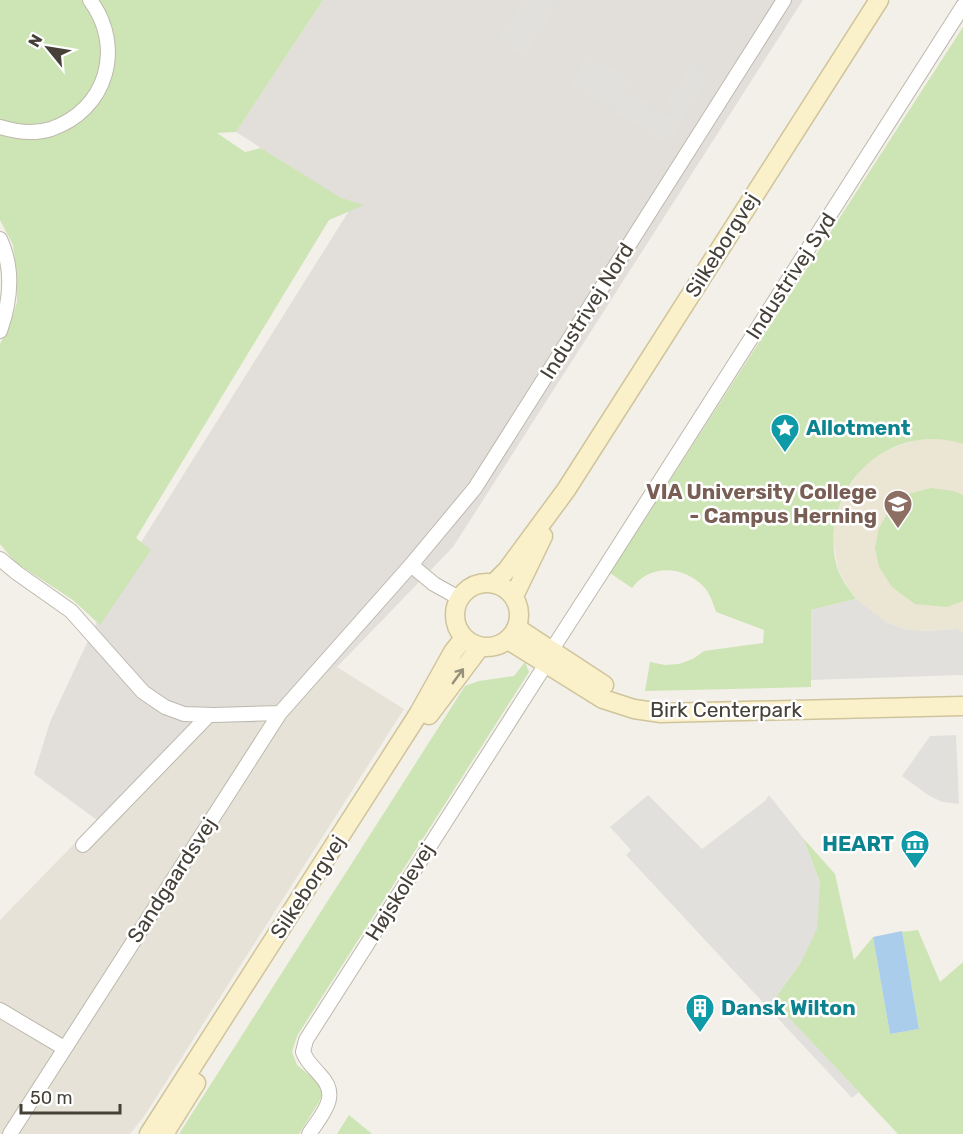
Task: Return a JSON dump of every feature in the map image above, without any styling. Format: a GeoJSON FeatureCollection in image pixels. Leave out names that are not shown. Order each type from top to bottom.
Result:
{"type":"FeatureCollection","features":[{"type":"Feature","properties":{"kind":"main road","name":"Silkeborgvej"},"geometry":{"type":"LineString","coordinates":[[494,583],[507,570],[566,490],[879,0]]}},
{"type":"Feature","properties":{"kind":"main road","name":"Silkeborgvej"},"geometry":{"type":"LineString","coordinates":[[514,596],[566,490]]}},
{"type":"Feature","properties":{"kind":"main road"},"geometry":{"type":"LineString","coordinates":[[494,583],[507,589],[514,596],[519,609],[519,621],[512,634],[500,645],[490,648],[471,644],[457,629],[454,610],[464,591],[472,586],[494,583]]}},
{"type":"Feature","properties":{"kind":"main road","name":"Birk Centerpark"},"geometry":{"type":"LineString","coordinates":[[512,634],[549,658],[603,699],[634,709],[661,713],[963,706]]}},
{"type":"Feature","properties":{"kind":"main road","name":"Silkeborgvej"},"geometry":{"type":"LineString","coordinates":[[149,1134],[419,713],[453,652],[464,638]]}},
{"type":"Feature","properties":{"kind":"main road","name":"Silkeborgvej"},"geometry":{"type":"LineString","coordinates":[[164,1134],[427,718],[480,647]]}},
{"type":"Feature","properties":{"kind":"main road","name":"Birk Centerpark"},"geometry":{"type":"LineString","coordinates":[[549,658],[609,688],[637,699],[664,702],[963,696]]}},
{"type":"Feature","properties":{"kind":"street"},"geometry":{"type":"LineString","coordinates":[[0,127],[25,132],[49,129],[71,120],[89,104],[102,83],[108,60],[107,35],[99,13],[90,0]]}},
{"type":"Feature","properties":{"kind":"street","name":"Industrivej Nord"},"geometry":{"type":"LineString","coordinates":[[411,565],[475,488],[784,0]]}},
{"type":"Feature","properties":{"kind":"street","name":"Industrivej Syd"},"geometry":{"type":"LineString","coordinates":[[549,658],[963,6]]}},
{"type":"Feature","properties":{"kind":"street"},"geometry":{"type":"LineString","coordinates":[[0,330],[6,313],[10,288],[9,266],[1,243]]}},
{"type":"Feature","properties":{"kind":"street"},"geometry":{"type":"LineString","coordinates":[[0,559],[71,611],[143,692],[165,707],[184,714],[280,713]]}},
{"type":"Feature","properties":{"kind":"street"},"geometry":{"type":"LineString","coordinates":[[411,565],[434,584],[459,598]]}},
{"type":"Feature","properties":{"kind":"street","name":"Sandgaardsvej"},"geometry":{"type":"LineString","coordinates":[[10,1134],[280,713],[411,565]]}},
{"type":"Feature","properties":{"kind":"street","name":"Højskolevej"},"geometry":{"type":"LineString","coordinates":[[309,1134],[328,1105],[330,1090],[322,1076],[308,1064],[303,1052],[306,1040],[549,658]]}},
{"type":"Feature","properties":{"kind":"street"},"geometry":{"type":"LineString","coordinates":[[83,845],[209,715]]}},
{"type":"Feature","properties":{"kind":"street"},"geometry":{"type":"LineString","coordinates":[[0,1010],[64,1048]]}},
{"type":"Feature","properties":{"kind":"shaded area"},"geometry":{"type":"Polygon","coordinates":[[[323,0],[803,0],[453,547],[337,667],[256,724],[192,723],[97,820],[34,774],[50,722],[113,587],[352,206],[236,132],[323,0]]]}},
{"type":"Feature","properties":{"kind":"shaded area"},"geometry":{"type":"Polygon","coordinates":[[[523,0],[561,0],[524,57],[498,39],[523,0]]]}},
{"type":"Feature","properties":{"kind":"shaded area"},"geometry":{"type":"Polygon","coordinates":[[[589,54],[633,81],[627,90],[668,116],[674,107],[667,102],[693,61],[712,73],[667,144],[570,84],[589,54]]]}},
{"type":"Feature","properties":{"kind":"shaded area","name":"VIA University College - Campus Herning"},"geometry":{"type":"Polygon","coordinates":[[[937,438],[963,444],[963,632],[957,629],[922,631],[904,629],[886,622],[856,599],[848,588],[838,569],[833,540],[834,521],[841,499],[860,471],[889,449],[919,439],[937,438]]]}},
{"type":"Feature","properties":{"kind":"shaded area"},"geometry":{"type":"Polygon","coordinates":[[[856,599],[886,622],[904,629],[922,631],[957,629],[963,632],[963,675],[811,680],[811,610],[856,599]]]}},
{"type":"Feature","properties":{"kind":"shaded area"},"geometry":{"type":"Polygon","coordinates":[[[337,667],[404,709],[145,1115],[130,1134],[0,1134],[0,920],[192,723],[256,724],[337,667]]]}},
{"type":"Feature","properties":{"kind":"shaded area"},"geometry":{"type":"Polygon","coordinates":[[[956,735],[959,804],[942,802],[902,776],[930,736],[956,735]]]}},
{"type":"Feature","properties":{"kind":"shaded area"},"geometry":{"type":"Polygon","coordinates":[[[648,795],[702,849],[765,801],[769,795],[803,838],[820,883],[817,929],[801,962],[773,1001],[859,1092],[852,1098],[626,855],[631,850],[610,827],[648,795]]]}},
{"type":"Feature","properties":{"kind":"green space"},"geometry":{"type":"Polygon","coordinates":[[[0,0],[323,0],[236,132],[217,133],[245,152],[261,148],[341,198],[364,205],[329,220],[136,538],[151,550],[100,625],[73,600],[15,562],[0,544],[0,344],[17,302],[17,275],[13,245],[0,220],[0,0]]]}},
{"type":"Feature","properties":{"kind":"green space"},"geometry":{"type":"Polygon","coordinates":[[[963,27],[963,444],[935,439],[908,442],[884,452],[864,468],[848,488],[837,512],[833,539],[837,567],[845,584],[856,599],[811,610],[811,687],[645,691],[650,662],[665,665],[679,664],[693,659],[704,651],[763,643],[764,630],[716,612],[705,589],[690,576],[674,571],[657,571],[642,578],[632,588],[610,573],[963,27]]]}},
{"type":"Feature","properties":{"kind":"green space"},"geometry":{"type":"Polygon","coordinates":[[[931,488],[963,495],[963,601],[947,607],[915,604],[892,587],[879,567],[875,548],[879,528],[891,507],[908,494],[931,488]]]}},
{"type":"Feature","properties":{"kind":"green space"},"geometry":{"type":"Polygon","coordinates":[[[525,662],[529,672],[297,1036],[292,1052],[297,1065],[320,1084],[324,1091],[299,1134],[179,1134],[465,686],[479,681],[514,676],[525,662]]]}},
{"type":"Feature","properties":{"kind":"green space"},"geometry":{"type":"Polygon","coordinates":[[[803,838],[835,874],[854,960],[873,937],[890,1034],[919,1029],[902,932],[918,930],[940,982],[963,962],[963,1134],[898,1134],[773,1001],[801,962],[820,883],[803,838]]]}},
{"type":"Feature","properties":{"kind":"green space"},"geometry":{"type":"Polygon","coordinates":[[[349,1115],[372,1134],[337,1134],[349,1115]]]}},
{"type":"Feature","properties":{"kind":"water"},"geometry":{"type":"Polygon","coordinates":[[[902,931],[919,1029],[890,1034],[873,937],[902,931]]]}},
{"type":"Feature","properties":{"kind":"place","name":"Allotment"},"geometry":{"type":"Point","coordinates":[785,454]}},
{"type":"Feature","properties":{"kind":"place","name":"VIA University College - Campus Herning"},"geometry":{"type":"Point","coordinates":[898,530]}},
{"type":"Feature","properties":{"kind":"place","name":"HEART"},"geometry":{"type":"Point","coordinates":[915,870]}},
{"type":"Feature","properties":{"kind":"place","name":"Dansk Wilton"},"geometry":{"type":"Point","coordinates":[700,1034]}}]}
